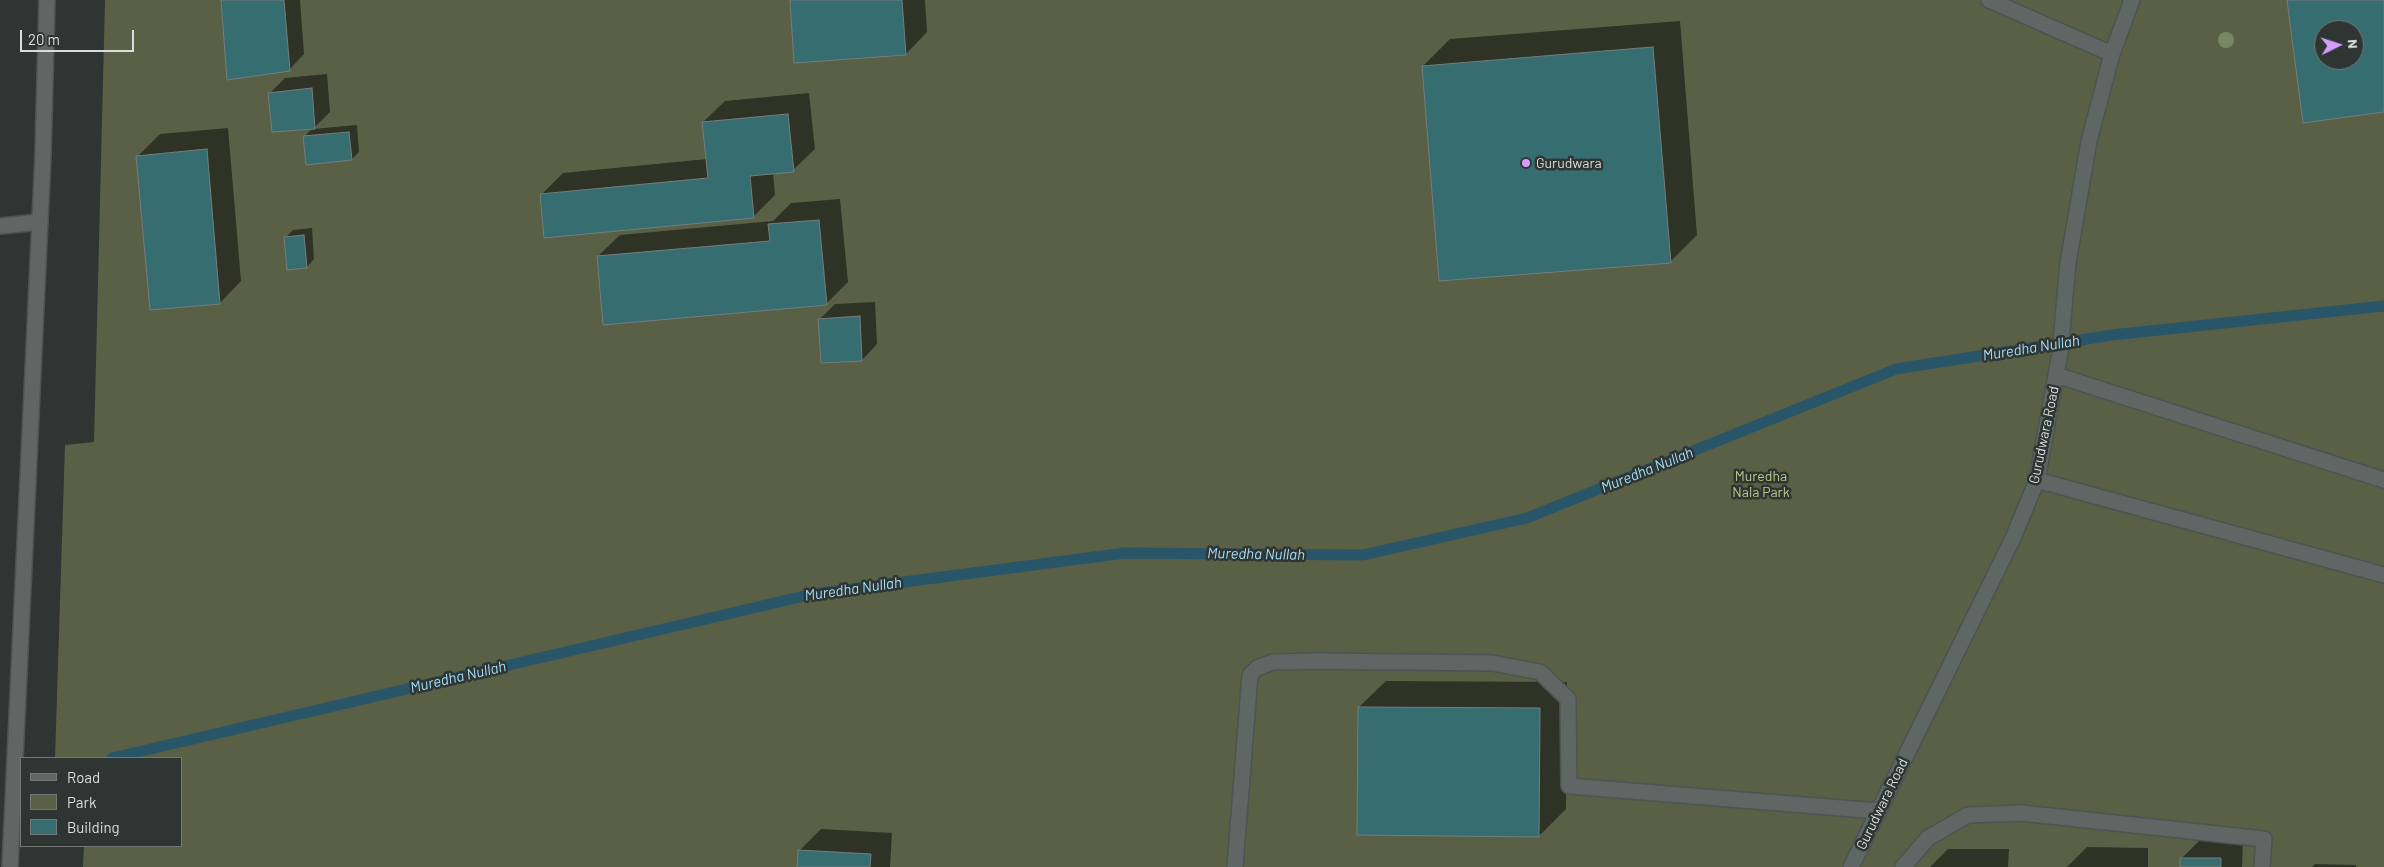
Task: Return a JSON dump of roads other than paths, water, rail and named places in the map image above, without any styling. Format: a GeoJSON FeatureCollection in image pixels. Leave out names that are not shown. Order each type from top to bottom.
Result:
{"type":"FeatureCollection","features":[{"type":"Feature","properties":{"kind":"street"},"geometry":{"type":"LineString","coordinates":[[7,862],[40,222],[47,0]]}},
{"type":"Feature","properties":{"kind":"street"},"geometry":{"type":"LineString","coordinates":[[1990,0],[2112,54]]}},
{"type":"Feature","properties":{"kind":"street","name":"Gurudwara Road"},"geometry":{"type":"LineString","coordinates":[[1851,867],[2013,538],[2037,480],[2060,353],[2068,263],[2089,141],[2112,54],[2132,0]]}},
{"type":"Feature","properties":{"kind":"street"},"geometry":{"type":"LineString","coordinates":[[0,226],[40,222]]}},
{"type":"Feature","properties":{"kind":"street"},"geometry":{"type":"LineString","coordinates":[[2056,375],[2384,480]]}},
{"type":"Feature","properties":{"kind":"street"},"geometry":{"type":"LineString","coordinates":[[2037,480],[2384,575]]}},
{"type":"Feature","properties":{"kind":"street"},"geometry":{"type":"LineString","coordinates":[[1235,867],[1250,675],[1256,668],[1272,662],[1315,660],[1492,663],[1540,672],[1568,699],[1569,786],[1878,812]]}},
{"type":"Feature","properties":{"kind":"street"},"geometry":{"type":"LineString","coordinates":[[1903,867],[1928,838],[1968,815],[2022,813],[2264,839],[2262,867]]}},
{"type":"Feature","properties":{"kind":"waterway","name":"Muredha Nullah"},"geometry":{"type":"LineString","coordinates":[[116,757],[813,594],[1125,553],[1363,555],[1527,518],[1896,369],[2112,335],[2384,306]]}},
{"type":"Feature","properties":{"kind":"place","name":"Gurudwara"},"geometry":{"type":"Point","coordinates":[1526,163]}},
{"type":"Feature","properties":{"kind":"park label","name":"Muredha Nala Park"},"geometry":{"type":"Point","coordinates":[1761,484]}}]}
